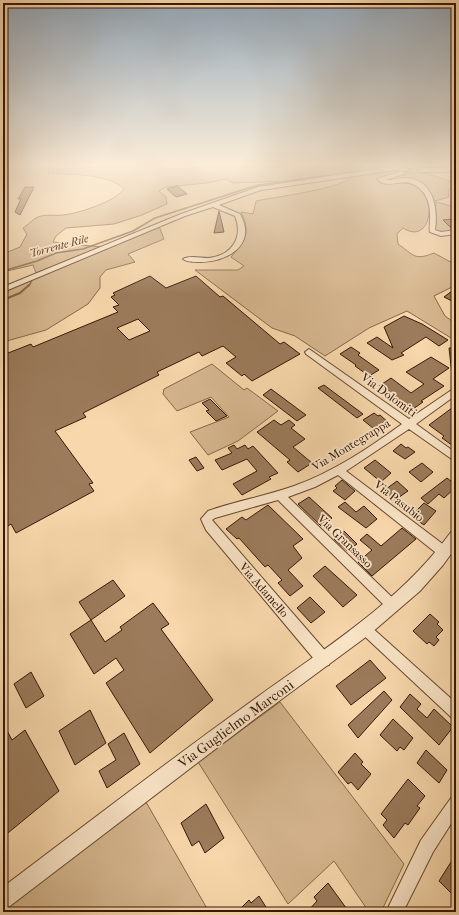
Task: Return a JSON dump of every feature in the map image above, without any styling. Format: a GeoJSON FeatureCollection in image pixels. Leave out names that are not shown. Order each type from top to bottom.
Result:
{"type":"FeatureCollection","features":[{"type":"Feature","properties":{"kind":"street"},"geometry":{"type":"LineString","coordinates":[[3,290],[184,215],[203,209]]}},
{"type":"Feature","properties":{"kind":"street"},"geometry":{"type":"LineString","coordinates":[[187,260],[209,260],[223,255],[230,252],[240,240],[243,225],[238,215],[223,209]]}},
{"type":"Feature","properties":{"kind":"street"},"geometry":{"type":"LineString","coordinates":[[433,209],[432,231],[441,234],[456,232]]}},
{"type":"Feature","properties":{"kind":"street","name":"Via Dolomiti"},"geometry":{"type":"LineString","coordinates":[[309,352],[456,458]]}},
{"type":"Feature","properties":{"kind":"street","name":"Via Montegrappa"},"geometry":{"type":"LineString","coordinates":[[206,518],[212,514],[280,496],[310,484],[338,470],[410,424],[456,390]]}},
{"type":"Feature","properties":{"kind":"street","name":"Via Pasubio"},"geometry":{"type":"LineString","coordinates":[[338,470],[444,552]]}},
{"type":"Feature","properties":{"kind":"street","name":"Via Gransasso"},"geometry":{"type":"LineString","coordinates":[[280,496],[393,606]]}},
{"type":"Feature","properties":{"kind":"street","name":"Via Adamello"},"geometry":{"type":"LineString","coordinates":[[206,518],[210,527],[324,660]]}},
{"type":"Feature","properties":{"kind":"street","name":"Via Guglielmo Marconi"},"geometry":{"type":"LineString","coordinates":[[3,899],[250,712],[365,629],[415,586],[456,536]]}},
{"type":"Feature","properties":{"kind":"street"},"geometry":{"type":"LineString","coordinates":[[365,629],[456,712]]}},
{"type":"Feature","properties":{"kind":"street"},"geometry":{"type":"LineString","coordinates":[[394,912],[427,846],[456,803]]}},
{"type":"Feature","properties":{"kind":"shaded area"},"geometry":{"type":"Polygon","coordinates":[[[87,209],[156,209],[114,224],[66,228],[56,236],[53,242],[101,247],[36,273],[33,265],[3,272],[3,254],[20,247],[27,234],[23,228],[34,219],[41,216],[69,214],[87,209]]]}},
{"type":"Feature","properties":{"kind":"shaded area"},"geometry":{"type":"Polygon","coordinates":[[[254,209],[428,209],[429,213],[424,227],[419,231],[412,232],[403,228],[397,234],[398,244],[414,256],[422,257],[434,253],[456,265],[456,285],[434,296],[445,316],[456,324],[456,341],[407,311],[369,328],[325,356],[295,336],[272,328],[195,270],[238,270],[244,266],[231,257],[245,236],[246,225],[241,212],[253,214],[254,209]]]}},
{"type":"Feature","properties":{"kind":"shaded area"},"geometry":{"type":"Polygon","coordinates":[[[436,209],[456,209],[456,231],[440,233],[434,231],[436,209]]]}},
{"type":"Feature","properties":{"kind":"shaded area"},"geometry":{"type":"Polygon","coordinates":[[[159,226],[164,239],[128,254],[135,262],[106,270],[100,277],[100,288],[88,304],[46,330],[3,342],[3,292],[159,226]]]}},
{"type":"Feature","properties":{"kind":"shaded area"},"geometry":{"type":"Polygon","coordinates":[[[212,364],[244,390],[247,388],[278,411],[238,441],[208,455],[190,432],[229,417],[211,397],[177,411],[163,394],[164,389],[212,364]]]}},
{"type":"Feature","properties":{"kind":"shaded area"},"geometry":{"type":"Polygon","coordinates":[[[280,702],[404,864],[381,912],[369,912],[334,861],[288,904],[198,762],[280,702]]]}},
{"type":"Feature","properties":{"kind":"shaded area"},"geometry":{"type":"Polygon","coordinates":[[[146,802],[209,912],[3,912],[3,910],[146,802]]]}},
{"type":"Feature","properties":{"kind":"building"},"geometry":{"type":"Polygon","coordinates":[[[17,209],[23,209],[20,215],[15,212],[17,209]]]}},
{"type":"Feature","properties":{"kind":"building"},"geometry":{"type":"Polygon","coordinates":[[[219,211],[224,232],[214,233],[219,211]]]}},
{"type":"Feature","properties":{"kind":"building"},"geometry":{"type":"Polygon","coordinates":[[[453,219],[456,227],[450,227],[443,220],[453,219]]]}},
{"type":"Feature","properties":{"kind":"building"},"geometry":{"type":"Polygon","coordinates":[[[150,276],[166,288],[196,276],[220,297],[223,296],[280,344],[284,342],[300,354],[252,381],[244,374],[242,376],[226,363],[236,357],[223,346],[202,356],[199,352],[157,372],[159,375],[83,413],[86,417],[55,431],[93,483],[89,484],[94,491],[16,533],[11,524],[8,526],[3,518],[3,355],[31,344],[33,347],[118,312],[113,307],[119,305],[111,297],[115,295],[113,293],[150,276]],[[138,319],[117,328],[129,340],[150,331],[138,319]]]}},
{"type":"Feature","properties":{"kind":"building"},"geometry":{"type":"Polygon","coordinates":[[[456,288],[456,297],[452,301],[444,297],[456,288]]]}},
{"type":"Feature","properties":{"kind":"building"},"geometry":{"type":"Polygon","coordinates":[[[404,316],[422,324],[448,340],[439,346],[426,337],[401,353],[404,355],[392,360],[367,343],[377,337],[393,348],[384,327],[404,316]]]}},
{"type":"Feature","properties":{"kind":"building"},"geometry":{"type":"Polygon","coordinates":[[[351,347],[360,353],[358,355],[379,370],[369,376],[340,354],[351,347]]]}},
{"type":"Feature","properties":{"kind":"building"},"geometry":{"type":"Polygon","coordinates":[[[449,348],[456,348],[456,373],[452,374],[449,348]]]}},
{"type":"Feature","properties":{"kind":"building"},"geometry":{"type":"Polygon","coordinates":[[[431,357],[449,368],[433,379],[444,386],[421,401],[423,402],[413,409],[379,386],[391,378],[411,393],[424,384],[406,372],[431,357]]]}},
{"type":"Feature","properties":{"kind":"building"},"geometry":{"type":"Polygon","coordinates":[[[324,385],[363,414],[357,418],[318,388],[324,385]]]}},
{"type":"Feature","properties":{"kind":"building"},"geometry":{"type":"Polygon","coordinates":[[[271,389],[306,415],[297,421],[263,395],[271,389]]]}},
{"type":"Feature","properties":{"kind":"building"},"geometry":{"type":"Polygon","coordinates":[[[210,399],[227,416],[216,421],[206,411],[209,410],[202,403],[210,399]]]}},
{"type":"Feature","properties":{"kind":"building"},"geometry":{"type":"Polygon","coordinates":[[[456,405],[456,448],[442,438],[444,436],[429,425],[456,405]]]}},
{"type":"Feature","properties":{"kind":"building"},"geometry":{"type":"Polygon","coordinates":[[[374,413],[378,416],[380,415],[391,425],[379,433],[363,420],[374,413]]]}},
{"type":"Feature","properties":{"kind":"building"},"geometry":{"type":"Polygon","coordinates":[[[274,420],[281,425],[289,420],[295,425],[291,428],[305,439],[293,447],[312,463],[298,472],[287,462],[290,460],[257,432],[274,420]]]}},
{"type":"Feature","properties":{"kind":"building"},"geometry":{"type":"Polygon","coordinates":[[[401,444],[415,452],[405,459],[393,451],[401,444]]]}},
{"type":"Feature","properties":{"kind":"building"},"geometry":{"type":"Polygon","coordinates":[[[234,445],[237,449],[245,445],[248,449],[253,446],[278,473],[269,477],[271,479],[242,495],[233,484],[257,471],[247,459],[222,470],[215,460],[232,453],[228,448],[234,445]]]}},
{"type":"Feature","properties":{"kind":"building"},"geometry":{"type":"Polygon","coordinates":[[[196,457],[204,468],[197,471],[189,460],[196,457]]]}},
{"type":"Feature","properties":{"kind":"building"},"geometry":{"type":"Polygon","coordinates":[[[375,460],[391,473],[381,482],[364,468],[375,460]]]}},
{"type":"Feature","properties":{"kind":"building"},"geometry":{"type":"Polygon","coordinates":[[[422,463],[433,472],[421,482],[409,472],[422,463]]]}},
{"type":"Feature","properties":{"kind":"building"},"geometry":{"type":"Polygon","coordinates":[[[447,478],[456,485],[456,487],[444,498],[439,494],[428,504],[421,498],[447,478]]]}},
{"type":"Feature","properties":{"kind":"building"},"geometry":{"type":"Polygon","coordinates":[[[342,480],[355,491],[345,500],[333,491],[337,488],[335,486],[342,480]]]}},
{"type":"Feature","properties":{"kind":"building"},"geometry":{"type":"Polygon","coordinates":[[[397,481],[408,491],[392,502],[382,492],[397,481]]]}},
{"type":"Feature","properties":{"kind":"building"},"geometry":{"type":"Polygon","coordinates":[[[309,497],[332,518],[321,526],[298,504],[309,497]]]}},
{"type":"Feature","properties":{"kind":"building"},"geometry":{"type":"Polygon","coordinates":[[[345,502],[356,512],[364,506],[377,519],[366,528],[338,507],[345,502]]]}},
{"type":"Feature","properties":{"kind":"building"},"geometry":{"type":"Polygon","coordinates":[[[424,503],[436,511],[424,525],[411,516],[424,503]]]}},
{"type":"Feature","properties":{"kind":"building"},"geometry":{"type":"Polygon","coordinates":[[[268,505],[303,539],[293,546],[302,558],[288,570],[303,586],[290,596],[278,583],[282,580],[268,565],[265,567],[239,538],[237,539],[226,529],[242,517],[246,520],[268,505]]]}},
{"type":"Feature","properties":{"kind":"building"},"geometry":{"type":"Polygon","coordinates":[[[402,528],[416,539],[372,576],[358,562],[372,550],[360,540],[367,534],[381,546],[402,528]]]}},
{"type":"Feature","properties":{"kind":"building"},"geometry":{"type":"Polygon","coordinates":[[[344,531],[357,544],[347,551],[334,539],[344,531]]]}},
{"type":"Feature","properties":{"kind":"building"},"geometry":{"type":"Polygon","coordinates":[[[325,566],[357,595],[343,607],[313,576],[325,566]]]}},
{"type":"Feature","properties":{"kind":"building"},"geometry":{"type":"Polygon","coordinates":[[[113,580],[125,596],[91,620],[79,602],[113,580]]]}},
{"type":"Feature","properties":{"kind":"building"},"geometry":{"type":"Polygon","coordinates":[[[310,597],[325,612],[311,623],[297,608],[310,597]]]}},
{"type":"Feature","properties":{"kind":"building"},"geometry":{"type":"Polygon","coordinates":[[[153,603],[169,624],[161,629],[213,700],[150,753],[106,683],[124,670],[116,658],[94,674],[70,634],[91,620],[105,642],[122,630],[120,627],[153,603]]]}},
{"type":"Feature","properties":{"kind":"building"},"geometry":{"type":"Polygon","coordinates":[[[430,614],[439,622],[437,624],[443,630],[436,637],[439,640],[434,646],[429,642],[427,644],[413,631],[430,614]]]}},
{"type":"Feature","properties":{"kind":"building"},"geometry":{"type":"Polygon","coordinates":[[[370,660],[386,678],[351,705],[336,686],[370,660]]]}},
{"type":"Feature","properties":{"kind":"building"},"geometry":{"type":"Polygon","coordinates":[[[31,672],[44,696],[26,708],[14,684],[31,672]]]}},
{"type":"Feature","properties":{"kind":"building"},"geometry":{"type":"Polygon","coordinates":[[[384,691],[392,700],[358,738],[348,725],[384,691]]]}},
{"type":"Feature","properties":{"kind":"building"},"geometry":{"type":"Polygon","coordinates":[[[410,694],[421,704],[417,709],[427,718],[434,709],[453,727],[439,745],[400,707],[410,694]]]}},
{"type":"Feature","properties":{"kind":"building"},"geometry":{"type":"Polygon","coordinates":[[[90,710],[106,743],[75,765],[59,731],[90,710]]]}},
{"type":"Feature","properties":{"kind":"building"},"geometry":{"type":"Polygon","coordinates":[[[393,719],[413,738],[404,750],[400,747],[397,751],[380,735],[393,719]]]}},
{"type":"Feature","properties":{"kind":"building"},"geometry":{"type":"Polygon","coordinates":[[[3,723],[12,740],[25,730],[59,791],[3,837],[3,723]]]}},
{"type":"Feature","properties":{"kind":"building"},"geometry":{"type":"Polygon","coordinates":[[[124,733],[140,764],[107,788],[99,771],[116,760],[108,744],[124,733]]]}},
{"type":"Feature","properties":{"kind":"building"},"geometry":{"type":"Polygon","coordinates":[[[426,750],[447,770],[439,783],[417,763],[426,750]]]}},
{"type":"Feature","properties":{"kind":"building"},"geometry":{"type":"Polygon","coordinates":[[[355,753],[363,762],[361,764],[371,774],[358,790],[351,782],[348,784],[338,772],[355,753]]]}},
{"type":"Feature","properties":{"kind":"building"},"geometry":{"type":"Polygon","coordinates":[[[408,779],[425,796],[417,806],[420,808],[408,825],[405,823],[394,838],[383,825],[387,820],[381,814],[408,779]]]}},
{"type":"Feature","properties":{"kind":"building"},"geometry":{"type":"Polygon","coordinates":[[[206,804],[224,838],[205,853],[199,841],[192,846],[181,823],[206,804]]]}},
{"type":"Feature","properties":{"kind":"building"},"geometry":{"type":"Polygon","coordinates":[[[456,854],[456,898],[439,881],[456,854]]]}},
{"type":"Feature","properties":{"kind":"building"},"geometry":{"type":"Polygon","coordinates":[[[328,883],[349,912],[307,912],[317,901],[314,897],[328,883]]]}},
{"type":"Feature","properties":{"kind":"building"},"geometry":{"type":"Polygon","coordinates":[[[259,896],[269,912],[237,912],[249,900],[251,903],[259,896]]]}},
{"type":"Feature","properties":{"kind":"waterway","name":"Torrente Rile"},"geometry":{"type":"LineString","coordinates":[[3,271],[37,261],[56,253],[83,249],[133,231],[155,218],[184,209]]}},
{"type":"Feature","properties":{"kind":"waterway"},"geometry":{"type":"LineString","coordinates":[[29,286],[32,280]]}},
{"type":"Feature","properties":{"kind":"waterway"},"geometry":{"type":"LineString","coordinates":[[3,300],[20,293],[29,285]]}}]}
